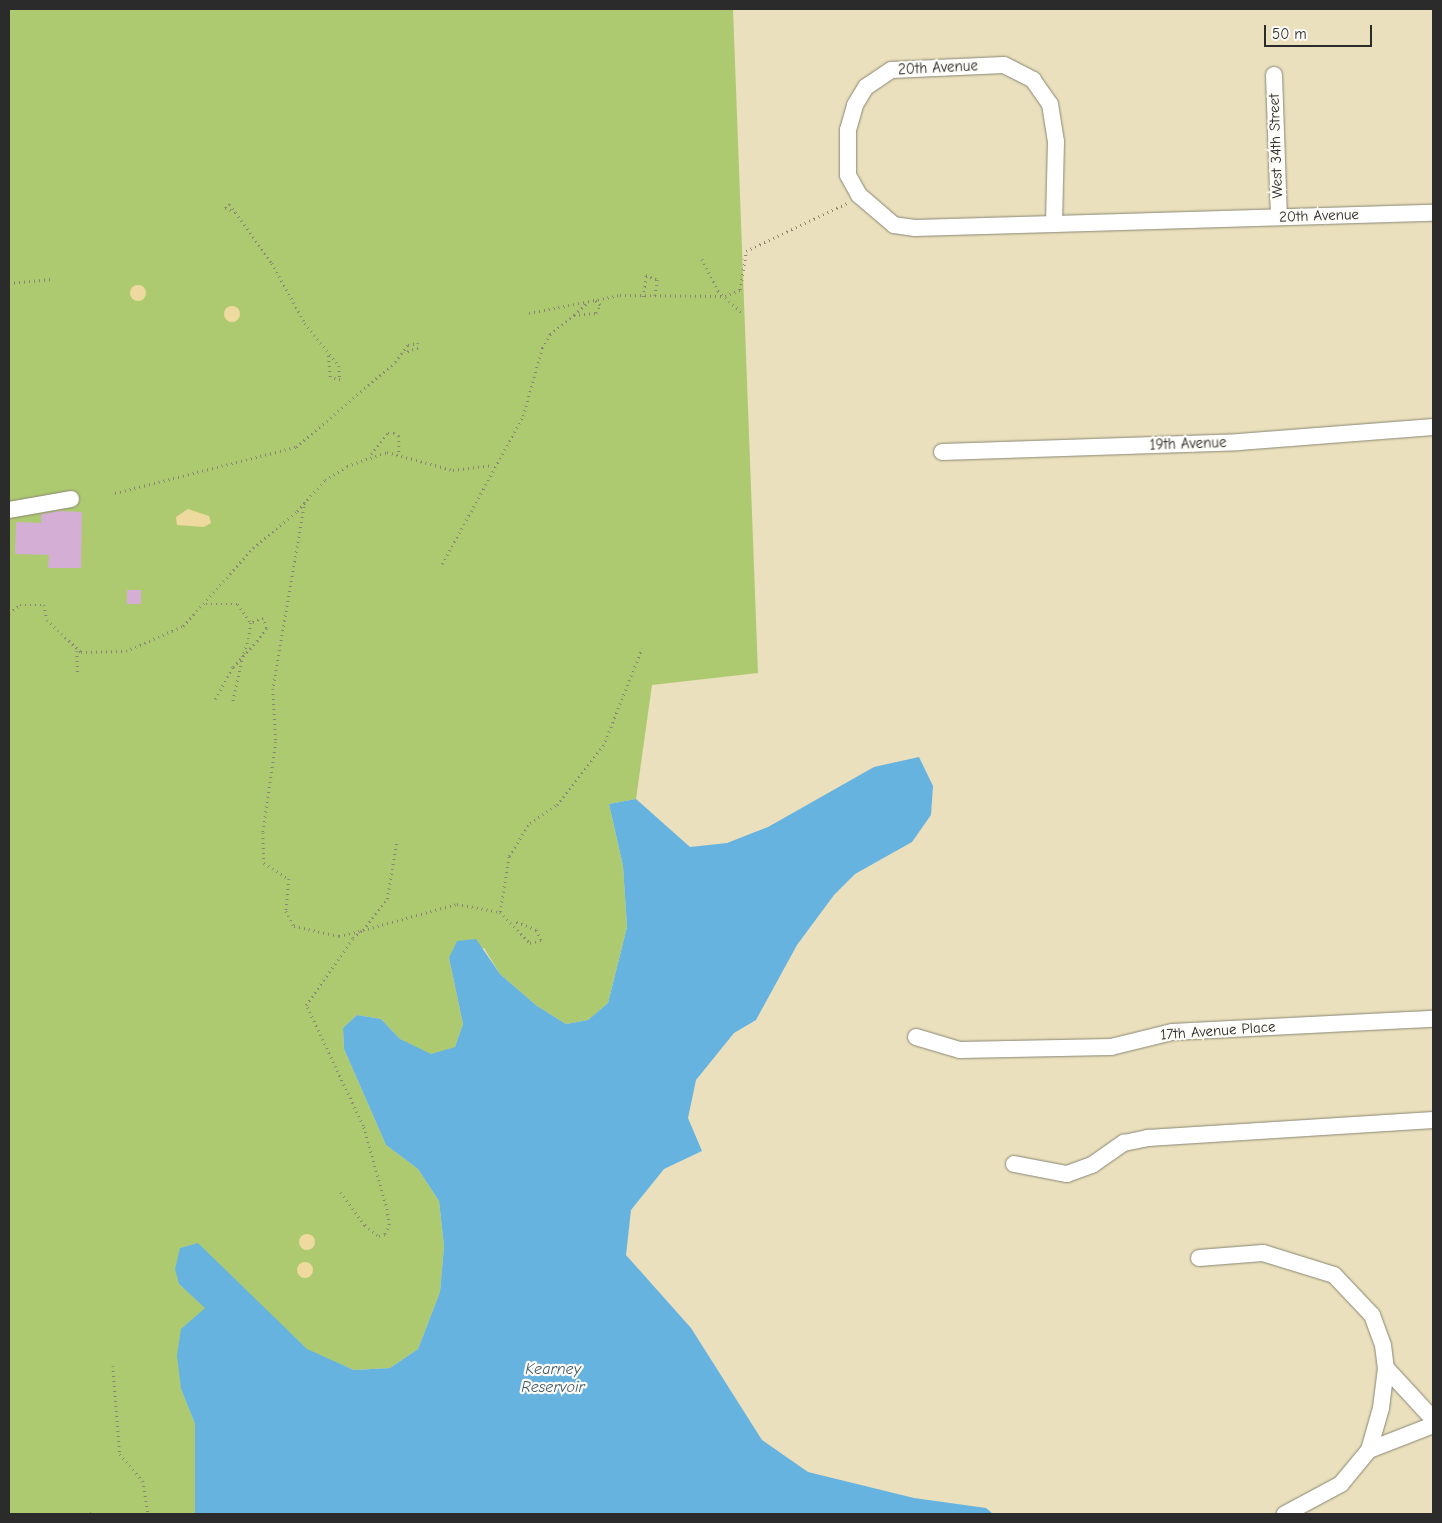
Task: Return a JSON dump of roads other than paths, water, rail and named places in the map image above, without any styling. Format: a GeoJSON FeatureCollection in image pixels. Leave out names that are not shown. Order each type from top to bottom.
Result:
{"type":"FeatureCollection","features":[{"type":"Feature","properties":{"kind":"street","name":"20th Avenue"},"geometry":{"type":"LineString","coordinates":[[1054,224],[1056,141],[1050,104],[1033,80],[1004,65],[891,70],[866,88],[855,105],[848,130],[848,175],[859,195],[894,224],[915,228],[1279,218],[1433,213]]}},
{"type":"Feature","properties":{"kind":"street","name":"West 34th Street"},"geometry":{"type":"LineString","coordinates":[[1274,75],[1279,218]]}},
{"type":"Feature","properties":{"kind":"street","name":"19th Avenue"},"geometry":{"type":"LineString","coordinates":[[942,452],[1239,442],[1433,427]]}},
{"type":"Feature","properties":{"kind":"street"},"geometry":{"type":"LineString","coordinates":[[9,510],[71,498]]}},
{"type":"Feature","properties":{"kind":"street","name":"17th Avenue Place"},"geometry":{"type":"LineString","coordinates":[[916,1036],[960,1050],[1110,1047],[1172,1032],[1433,1019]]}},
{"type":"Feature","properties":{"kind":"street"},"geometry":{"type":"LineString","coordinates":[[1014,1164],[1067,1174],[1092,1165],[1124,1143],[1148,1138],[1433,1120]]}},
{"type":"Feature","properties":{"kind":"street"},"geometry":{"type":"LineString","coordinates":[[1200,1258],[1263,1253],[1334,1275],[1372,1315],[1386,1368],[1369,1450],[1341,1484],[1285,1514]]}},
{"type":"Feature","properties":{"kind":"street"},"geometry":{"type":"LineString","coordinates":[[1386,1368],[1433,1419]]}},
{"type":"Feature","properties":{"kind":"street"},"geometry":{"type":"LineString","coordinates":[[1369,1450],[1433,1425]]}},
{"type":"Feature","properties":{"kind":"water","name":"Kearney Reservoir"},"geometry":{"type":"Polygon","coordinates":[[[919,757],[933,786],[931,815],[912,842],[855,874],[834,895],[797,945],[756,1020],[734,1033],[696,1080],[688,1118],[702,1151],[664,1169],[631,1210],[626,1255],[691,1328],[762,1440],[808,1472],[914,1498],[986,1508],[993,1514],[195,1514],[195,1424],[181,1389],[177,1355],[181,1329],[205,1308],[179,1284],[175,1269],[180,1248],[198,1243],[307,1349],[354,1370],[390,1368],[418,1349],[440,1292],[444,1246],[439,1201],[418,1169],[386,1145],[344,1049],[343,1028],[357,1015],[381,1019],[400,1039],[431,1054],[455,1047],[463,1024],[449,958],[457,941],[476,939],[500,974],[537,1006],[566,1024],[588,1020],[608,1003],[627,927],[623,866],[609,804],[636,799],[690,847],[727,843],[768,827],[874,767],[919,757]]]}}]}
